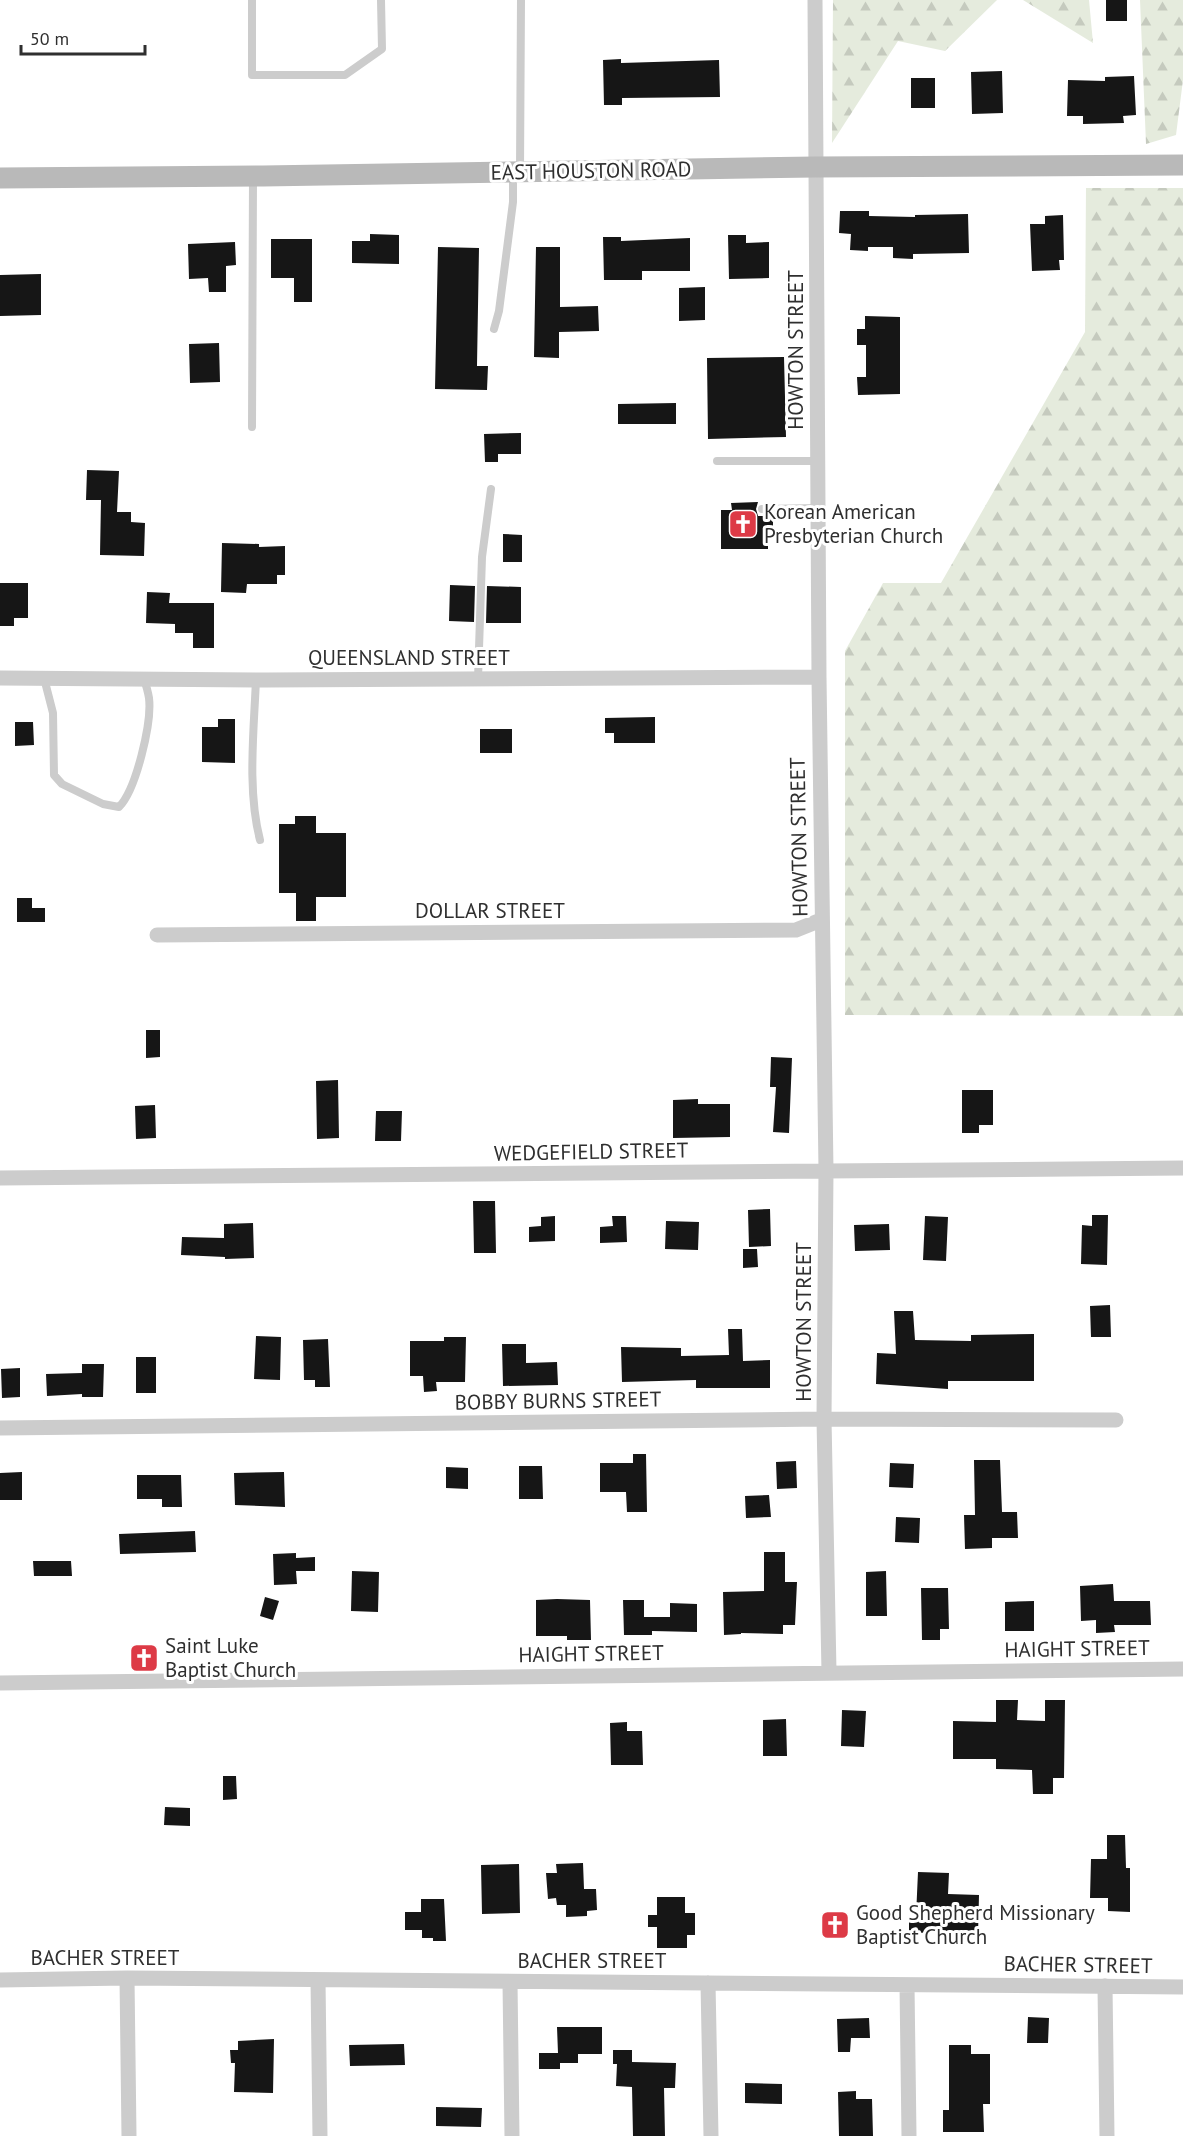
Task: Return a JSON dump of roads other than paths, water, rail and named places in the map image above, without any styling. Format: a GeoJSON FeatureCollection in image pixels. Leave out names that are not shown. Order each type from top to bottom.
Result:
{"type":"FeatureCollection","features":[{"type":"Feature","properties":{"kind":"street","name":"HOWTON STREET"},"geometry":{"type":"LineString","coordinates":[[815,0],[821,920],[826,1170],[824,1419],[829,1672]]}},
{"type":"Feature","properties":{"kind":"street","name":"EAST HOUSTON ROAD"},"geometry":{"type":"LineString","coordinates":[[0,178],[815,167],[1183,165]]}},
{"type":"Feature","properties":{"kind":"street","name":"QUEENSLAND STREET"},"geometry":{"type":"LineString","coordinates":[[0,678],[819,677]]}},
{"type":"Feature","properties":{"kind":"street","name":"DOLLAR STREET"},"geometry":{"type":"LineString","coordinates":[[157,935],[796,930],[821,920]]}},
{"type":"Feature","properties":{"kind":"street","name":"WEDGEFIELD STREET"},"geometry":{"type":"LineString","coordinates":[[0,1178],[1183,1168]]}},
{"type":"Feature","properties":{"kind":"street","name":"BOBBY BURNS STREET"},"geometry":{"type":"LineString","coordinates":[[0,1428],[824,1419],[1116,1420]]}},
{"type":"Feature","properties":{"kind":"street","name":"HAIGHT STREET"},"geometry":{"type":"LineString","coordinates":[[0,1683],[1183,1669]]}},
{"type":"Feature","properties":{"kind":"street","name":"BACHER STREET"},"geometry":{"type":"LineString","coordinates":[[0,1980],[127,1978],[1183,1987]]}},
{"type":"Feature","properties":{"kind":"street"},"geometry":{"type":"LineString","coordinates":[[127,1978],[129,2136]]}},
{"type":"Feature","properties":{"kind":"street"},"geometry":{"type":"LineString","coordinates":[[318,1980],[320,2136]]}},
{"type":"Feature","properties":{"kind":"street"},"geometry":{"type":"LineString","coordinates":[[510,1982],[512,2136]]}},
{"type":"Feature","properties":{"kind":"street"},"geometry":{"type":"LineString","coordinates":[[708,1983],[711,2136]]}},
{"type":"Feature","properties":{"kind":"street"},"geometry":{"type":"LineString","coordinates":[[907,1985],[909,2136]]}},
{"type":"Feature","properties":{"kind":"street"},"geometry":{"type":"LineString","coordinates":[[1105,1986],[1107,2136]]}},
{"type":"Feature","properties":{"kind":"lane"},"geometry":{"type":"LineString","coordinates":[[252,0],[252,75],[345,75],[382,49],[381,0]]}},
{"type":"Feature","properties":{"kind":"lane"},"geometry":{"type":"LineString","coordinates":[[494,329],[499,311],[517,172],[521,0]]}},
{"type":"Feature","properties":{"kind":"lane"},"geometry":{"type":"LineString","coordinates":[[252,427],[253,176]]}},
{"type":"Feature","properties":{"kind":"lane"},"geometry":{"type":"LineString","coordinates":[[717,461],[818,461]]}},
{"type":"Feature","properties":{"kind":"lane"},"geometry":{"type":"LineString","coordinates":[[478,679],[482,557],[491,489]]}},
{"type":"Feature","properties":{"kind":"lane"},"geometry":{"type":"LineString","coordinates":[[762,508],[818,508]]}},
{"type":"Feature","properties":{"kind":"lane"},"geometry":{"type":"LineString","coordinates":[[43,677],[53,713],[54,775],[62,784],[103,804],[118,807],[126,800],[132,787],[144,747],[149,699],[144,678]]}},
{"type":"Feature","properties":{"kind":"lane"},"geometry":{"type":"LineString","coordinates":[[256,679],[254,780],[256,826],[260,840]]}},
{"type":"Feature","properties":{"kind":"place","name":"Korean American Presbyterian Church"},"geometry":{"type":"Point","coordinates":[743,524]}},
{"type":"Feature","properties":{"kind":"place","name":"Saint Luke Baptist Church"},"geometry":{"type":"Point","coordinates":[144,1658]}},
{"type":"Feature","properties":{"kind":"place","name":"Good Shepherd Missionary Baptist Church"},"geometry":{"type":"Point","coordinates":[835,1925]}}]}
